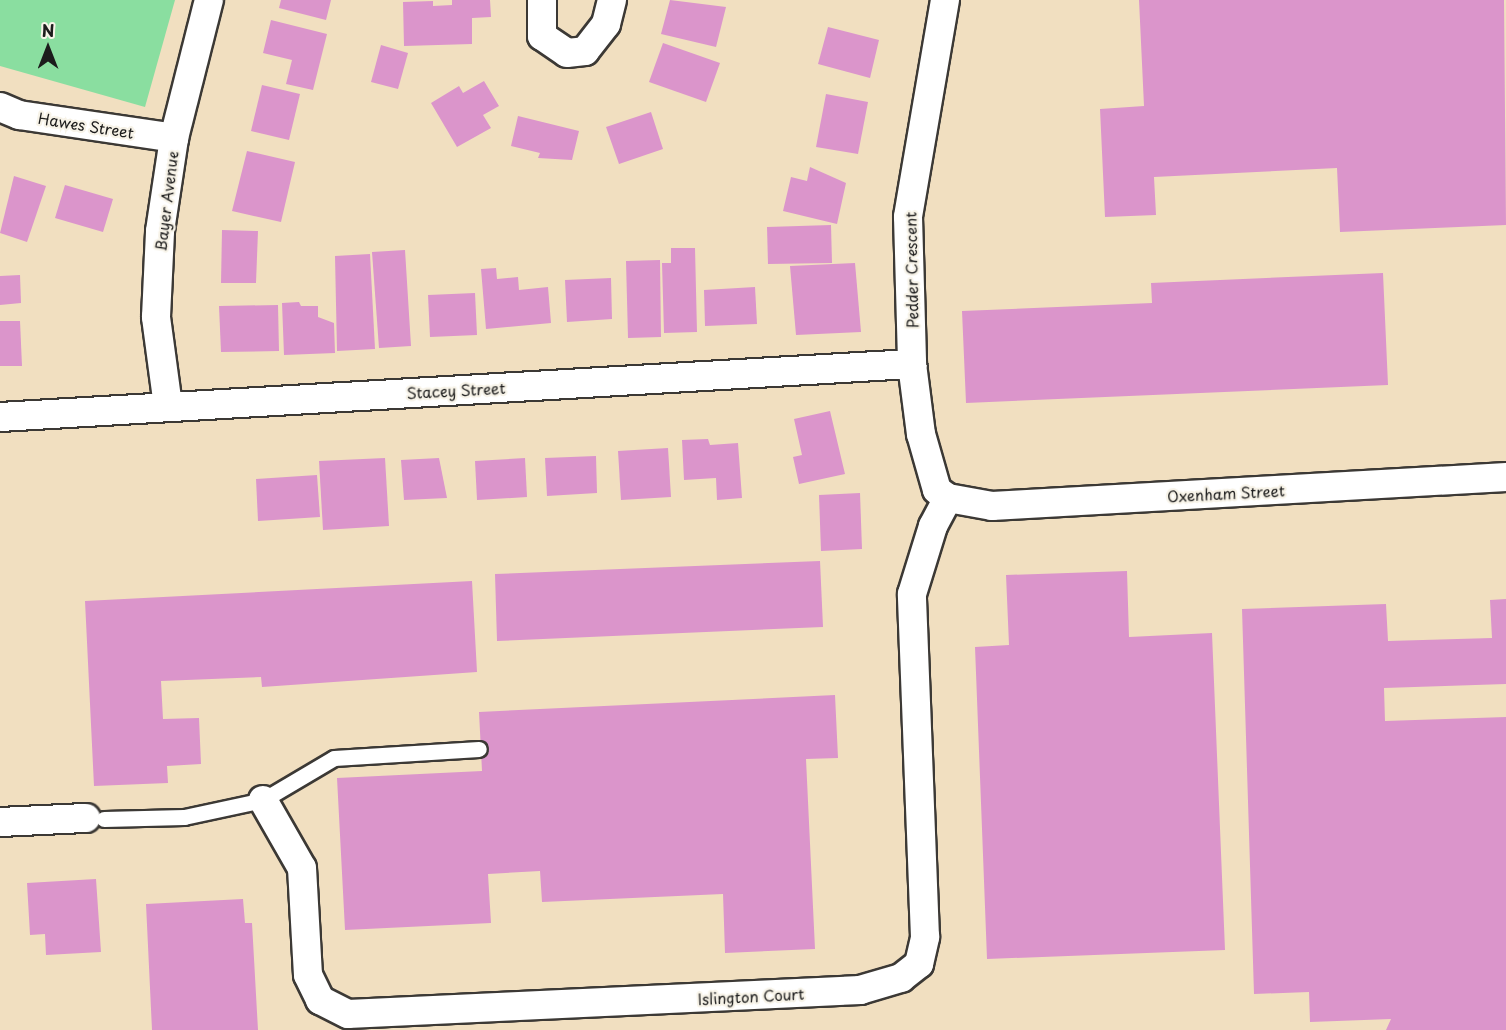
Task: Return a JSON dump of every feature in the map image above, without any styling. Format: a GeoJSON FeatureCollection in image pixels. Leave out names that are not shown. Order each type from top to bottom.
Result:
{"type":"FeatureCollection","features":[{"type":"Feature","properties":{"kind":"street","name":"Bayer Avenue"},"geometry":{"type":"LineString","coordinates":[[168,406],[156,317],[160,231],[174,138],[209,0]]}},
{"type":"Feature","properties":{"kind":"street"},"geometry":{"type":"LineString","coordinates":[[542,0],[542,36],[567,53],[585,51],[606,24],[612,0]]}},
{"type":"Feature","properties":{"kind":"street","name":"Pedder Crescent"},"geometry":{"type":"LineString","coordinates":[[945,0],[908,217],[912,364],[931,472],[937,490],[948,498]]}},
{"type":"Feature","properties":{"kind":"street","name":"Hawes Street"},"geometry":{"type":"LineString","coordinates":[[0,107],[19,115],[174,138]]}},
{"type":"Feature","properties":{"kind":"street","name":"Stacey Street"},"geometry":{"type":"LineString","coordinates":[[0,417],[912,364]]}},
{"type":"Feature","properties":{"kind":"street","name":"Oxenham Street"},"geometry":{"type":"LineString","coordinates":[[948,498],[992,506],[1506,477]]}},
{"type":"Feature","properties":{"kind":"street","name":"Islington Court"},"geometry":{"type":"LineString","coordinates":[[263,800],[302,868],[308,975],[320,1000],[348,1014],[860,990],[901,978],[918,964],[925,937],[912,594],[948,498]]}},
{"type":"Feature","properties":{"kind":"street"},"geometry":{"type":"LineString","coordinates":[[0,822],[95,818]]}},
{"type":"Feature","properties":{"kind":"lane"},"geometry":{"type":"LineString","coordinates":[[95,818],[184,817],[263,800],[334,758],[479,749]]}},
{"type":"Feature","properties":{"kind":"green space"},"geometry":{"type":"Polygon","coordinates":[[[0,0],[175,0],[145,107],[0,66],[0,0]]]}},
{"type":"Feature","properties":{"kind":"building"},"geometry":{"type":"Polygon","coordinates":[[[281,0],[331,0],[326,20],[279,8],[281,0]]]}},
{"type":"Feature","properties":{"kind":"building"},"geometry":{"type":"Polygon","coordinates":[[[452,0],[490,0],[491,17],[472,18],[472,44],[404,46],[403,2],[433,1],[433,6],[452,5],[452,0]]]}},
{"type":"Feature","properties":{"kind":"building"},"geometry":{"type":"Polygon","coordinates":[[[670,0],[726,7],[716,47],[661,34],[670,0]]]}},
{"type":"Feature","properties":{"kind":"building"},"geometry":{"type":"Polygon","coordinates":[[[1139,0],[1504,0],[1506,225],[1340,232],[1337,168],[1154,177],[1156,215],[1105,217],[1100,109],[1144,106],[1139,0]]]}},
{"type":"Feature","properties":{"kind":"building"},"geometry":{"type":"Polygon","coordinates":[[[271,20],[327,34],[313,90],[286,84],[292,60],[263,53],[271,20]]]}},
{"type":"Feature","properties":{"kind":"building"},"geometry":{"type":"Polygon","coordinates":[[[828,27],[879,40],[870,78],[818,64],[828,27]]]}},
{"type":"Feature","properties":{"kind":"building"},"geometry":{"type":"Polygon","coordinates":[[[663,43],[720,63],[706,102],[649,82],[663,43]]]}},
{"type":"Feature","properties":{"kind":"building"},"geometry":{"type":"Polygon","coordinates":[[[381,45],[408,53],[398,89],[371,82],[381,45]]]}},
{"type":"Feature","properties":{"kind":"building"},"geometry":{"type":"Polygon","coordinates":[[[484,81],[499,106],[483,115],[491,128],[457,147],[431,103],[459,86],[463,93],[484,81]]]}},
{"type":"Feature","properties":{"kind":"building"},"geometry":{"type":"Polygon","coordinates":[[[262,85],[300,94],[289,140],[251,131],[262,85]]]}},
{"type":"Feature","properties":{"kind":"building"},"geometry":{"type":"Polygon","coordinates":[[[826,94],[868,102],[858,154],[816,147],[826,94]]]}},
{"type":"Feature","properties":{"kind":"building"},"geometry":{"type":"Polygon","coordinates":[[[651,112],[663,149],[619,164],[606,127],[651,112]]]}},
{"type":"Feature","properties":{"kind":"building"},"geometry":{"type":"Polygon","coordinates":[[[518,116],[579,131],[572,160],[538,158],[540,153],[511,146],[518,116]]]}},
{"type":"Feature","properties":{"kind":"building"},"geometry":{"type":"Polygon","coordinates":[[[247,151],[295,162],[281,222],[232,211],[247,151]]]}},
{"type":"Feature","properties":{"kind":"building"},"geometry":{"type":"Polygon","coordinates":[[[810,167],[846,183],[837,224],[783,211],[791,177],[807,181],[810,167]]]}},
{"type":"Feature","properties":{"kind":"building"},"geometry":{"type":"Polygon","coordinates":[[[14,176],[46,186],[27,242],[0,233],[14,176]]]}},
{"type":"Feature","properties":{"kind":"building"},"geometry":{"type":"Polygon","coordinates":[[[65,185],[113,199],[103,232],[55,218],[65,185]]]}},
{"type":"Feature","properties":{"kind":"building"},"geometry":{"type":"Polygon","coordinates":[[[831,225],[832,263],[768,264],[767,227],[831,225]]]}},
{"type":"Feature","properties":{"kind":"building"},"geometry":{"type":"Polygon","coordinates":[[[222,230],[258,231],[256,283],[221,283],[222,230]]]}},
{"type":"Feature","properties":{"kind":"building"},"geometry":{"type":"Polygon","coordinates":[[[671,248],[695,248],[697,332],[664,333],[662,263],[671,263],[671,248]]]}},
{"type":"Feature","properties":{"kind":"building"},"geometry":{"type":"Polygon","coordinates":[[[405,250],[411,346],[379,348],[372,252],[405,250]]]}},
{"type":"Feature","properties":{"kind":"building"},"geometry":{"type":"Polygon","coordinates":[[[370,254],[375,349],[337,351],[335,256],[370,254]]]}},
{"type":"Feature","properties":{"kind":"building"},"geometry":{"type":"Polygon","coordinates":[[[660,260],[661,337],[628,338],[626,261],[660,260]]]}},
{"type":"Feature","properties":{"kind":"building"},"geometry":{"type":"Polygon","coordinates":[[[855,263],[861,332],[796,335],[790,266],[855,263]]]}},
{"type":"Feature","properties":{"kind":"building"},"geometry":{"type":"Polygon","coordinates":[[[496,268],[497,279],[518,277],[519,290],[548,287],[551,323],[486,329],[481,269],[496,268]]]}},
{"type":"Feature","properties":{"kind":"building"},"geometry":{"type":"Polygon","coordinates":[[[1383,273],[1388,385],[966,403],[962,311],[1152,303],[1151,283],[1383,273]]]}},
{"type":"Feature","properties":{"kind":"building"},"geometry":{"type":"Polygon","coordinates":[[[20,275],[21,303],[0,305],[0,276],[20,275]]]}},
{"type":"Feature","properties":{"kind":"building"},"geometry":{"type":"Polygon","coordinates":[[[611,278],[612,319],[567,322],[565,280],[611,278]]]}},
{"type":"Feature","properties":{"kind":"building"},"geometry":{"type":"Polygon","coordinates":[[[755,287],[757,324],[705,326],[704,290],[755,287]]]}},
{"type":"Feature","properties":{"kind":"building"},"geometry":{"type":"Polygon","coordinates":[[[475,293],[477,335],[430,337],[428,295],[475,293]]]}},
{"type":"Feature","properties":{"kind":"building"},"geometry":{"type":"Polygon","coordinates":[[[299,302],[301,306],[318,306],[318,317],[334,323],[335,353],[284,355],[282,303],[299,302]]]}},
{"type":"Feature","properties":{"kind":"building"},"geometry":{"type":"Polygon","coordinates":[[[278,305],[279,351],[221,352],[219,306],[278,305]]]}},
{"type":"Feature","properties":{"kind":"building"},"geometry":{"type":"Polygon","coordinates":[[[0,321],[20,321],[22,366],[0,366],[0,321]]]}},
{"type":"Feature","properties":{"kind":"building"},"geometry":{"type":"Polygon","coordinates":[[[830,411],[845,474],[799,484],[793,457],[802,455],[794,419],[830,411]]]}},
{"type":"Feature","properties":{"kind":"building"},"geometry":{"type":"Polygon","coordinates":[[[708,439],[710,445],[738,443],[742,498],[717,500],[716,478],[684,480],[682,440],[708,439]]]}},
{"type":"Feature","properties":{"kind":"building"},"geometry":{"type":"Polygon","coordinates":[[[668,448],[671,497],[621,500],[618,451],[668,448]]]}},
{"type":"Feature","properties":{"kind":"building"},"geometry":{"type":"Polygon","coordinates":[[[596,456],[597,493],[547,496],[545,458],[596,456]]]}},
{"type":"Feature","properties":{"kind":"building"},"geometry":{"type":"Polygon","coordinates":[[[385,458],[389,526],[323,530],[319,461],[385,458]]]}},
{"type":"Feature","properties":{"kind":"building"},"geometry":{"type":"Polygon","coordinates":[[[439,458],[447,498],[404,500],[401,460],[439,458]]]}},
{"type":"Feature","properties":{"kind":"building"},"geometry":{"type":"Polygon","coordinates":[[[525,458],[527,497],[477,500],[475,461],[525,458]]]}},
{"type":"Feature","properties":{"kind":"building"},"geometry":{"type":"Polygon","coordinates":[[[317,475],[320,517],[258,521],[256,479],[317,475]]]}},
{"type":"Feature","properties":{"kind":"building"},"geometry":{"type":"Polygon","coordinates":[[[860,493],[862,549],[821,551],[819,495],[860,493]]]}},
{"type":"Feature","properties":{"kind":"building"},"geometry":{"type":"Polygon","coordinates":[[[820,561],[823,627],[497,641],[495,574],[820,561]]]}},
{"type":"Feature","properties":{"kind":"building"},"geometry":{"type":"Polygon","coordinates":[[[1127,571],[1129,637],[1212,633],[1225,950],[987,959],[975,647],[1009,645],[1006,575],[1127,571]]]}},
{"type":"Feature","properties":{"kind":"building"},"geometry":{"type":"Polygon","coordinates":[[[472,581],[477,672],[262,687],[261,677],[161,681],[163,719],[199,718],[201,764],[167,766],[168,783],[94,786],[85,601],[472,581]]]}},
{"type":"Feature","properties":{"kind":"building"},"geometry":{"type":"Polygon","coordinates":[[[1506,599],[1506,684],[1384,688],[1385,721],[1506,717],[1506,1030],[1386,1030],[1391,1019],[1310,1022],[1309,992],[1254,994],[1242,609],[1386,604],[1388,641],[1492,638],[1490,600],[1506,599]]]}},
{"type":"Feature","properties":{"kind":"building"},"geometry":{"type":"Polygon","coordinates":[[[835,695],[838,758],[806,759],[815,949],[725,953],[723,894],[542,902],[540,871],[488,874],[491,923],[345,930],[337,778],[482,771],[479,712],[835,695]]]}},
{"type":"Feature","properties":{"kind":"building"},"geometry":{"type":"Polygon","coordinates":[[[96,879],[101,952],[46,955],[45,934],[30,935],[27,883],[96,879]]]}},
{"type":"Feature","properties":{"kind":"building"},"geometry":{"type":"Polygon","coordinates":[[[243,899],[245,923],[252,923],[258,1030],[152,1030],[146,904],[243,899]]]}}]}
